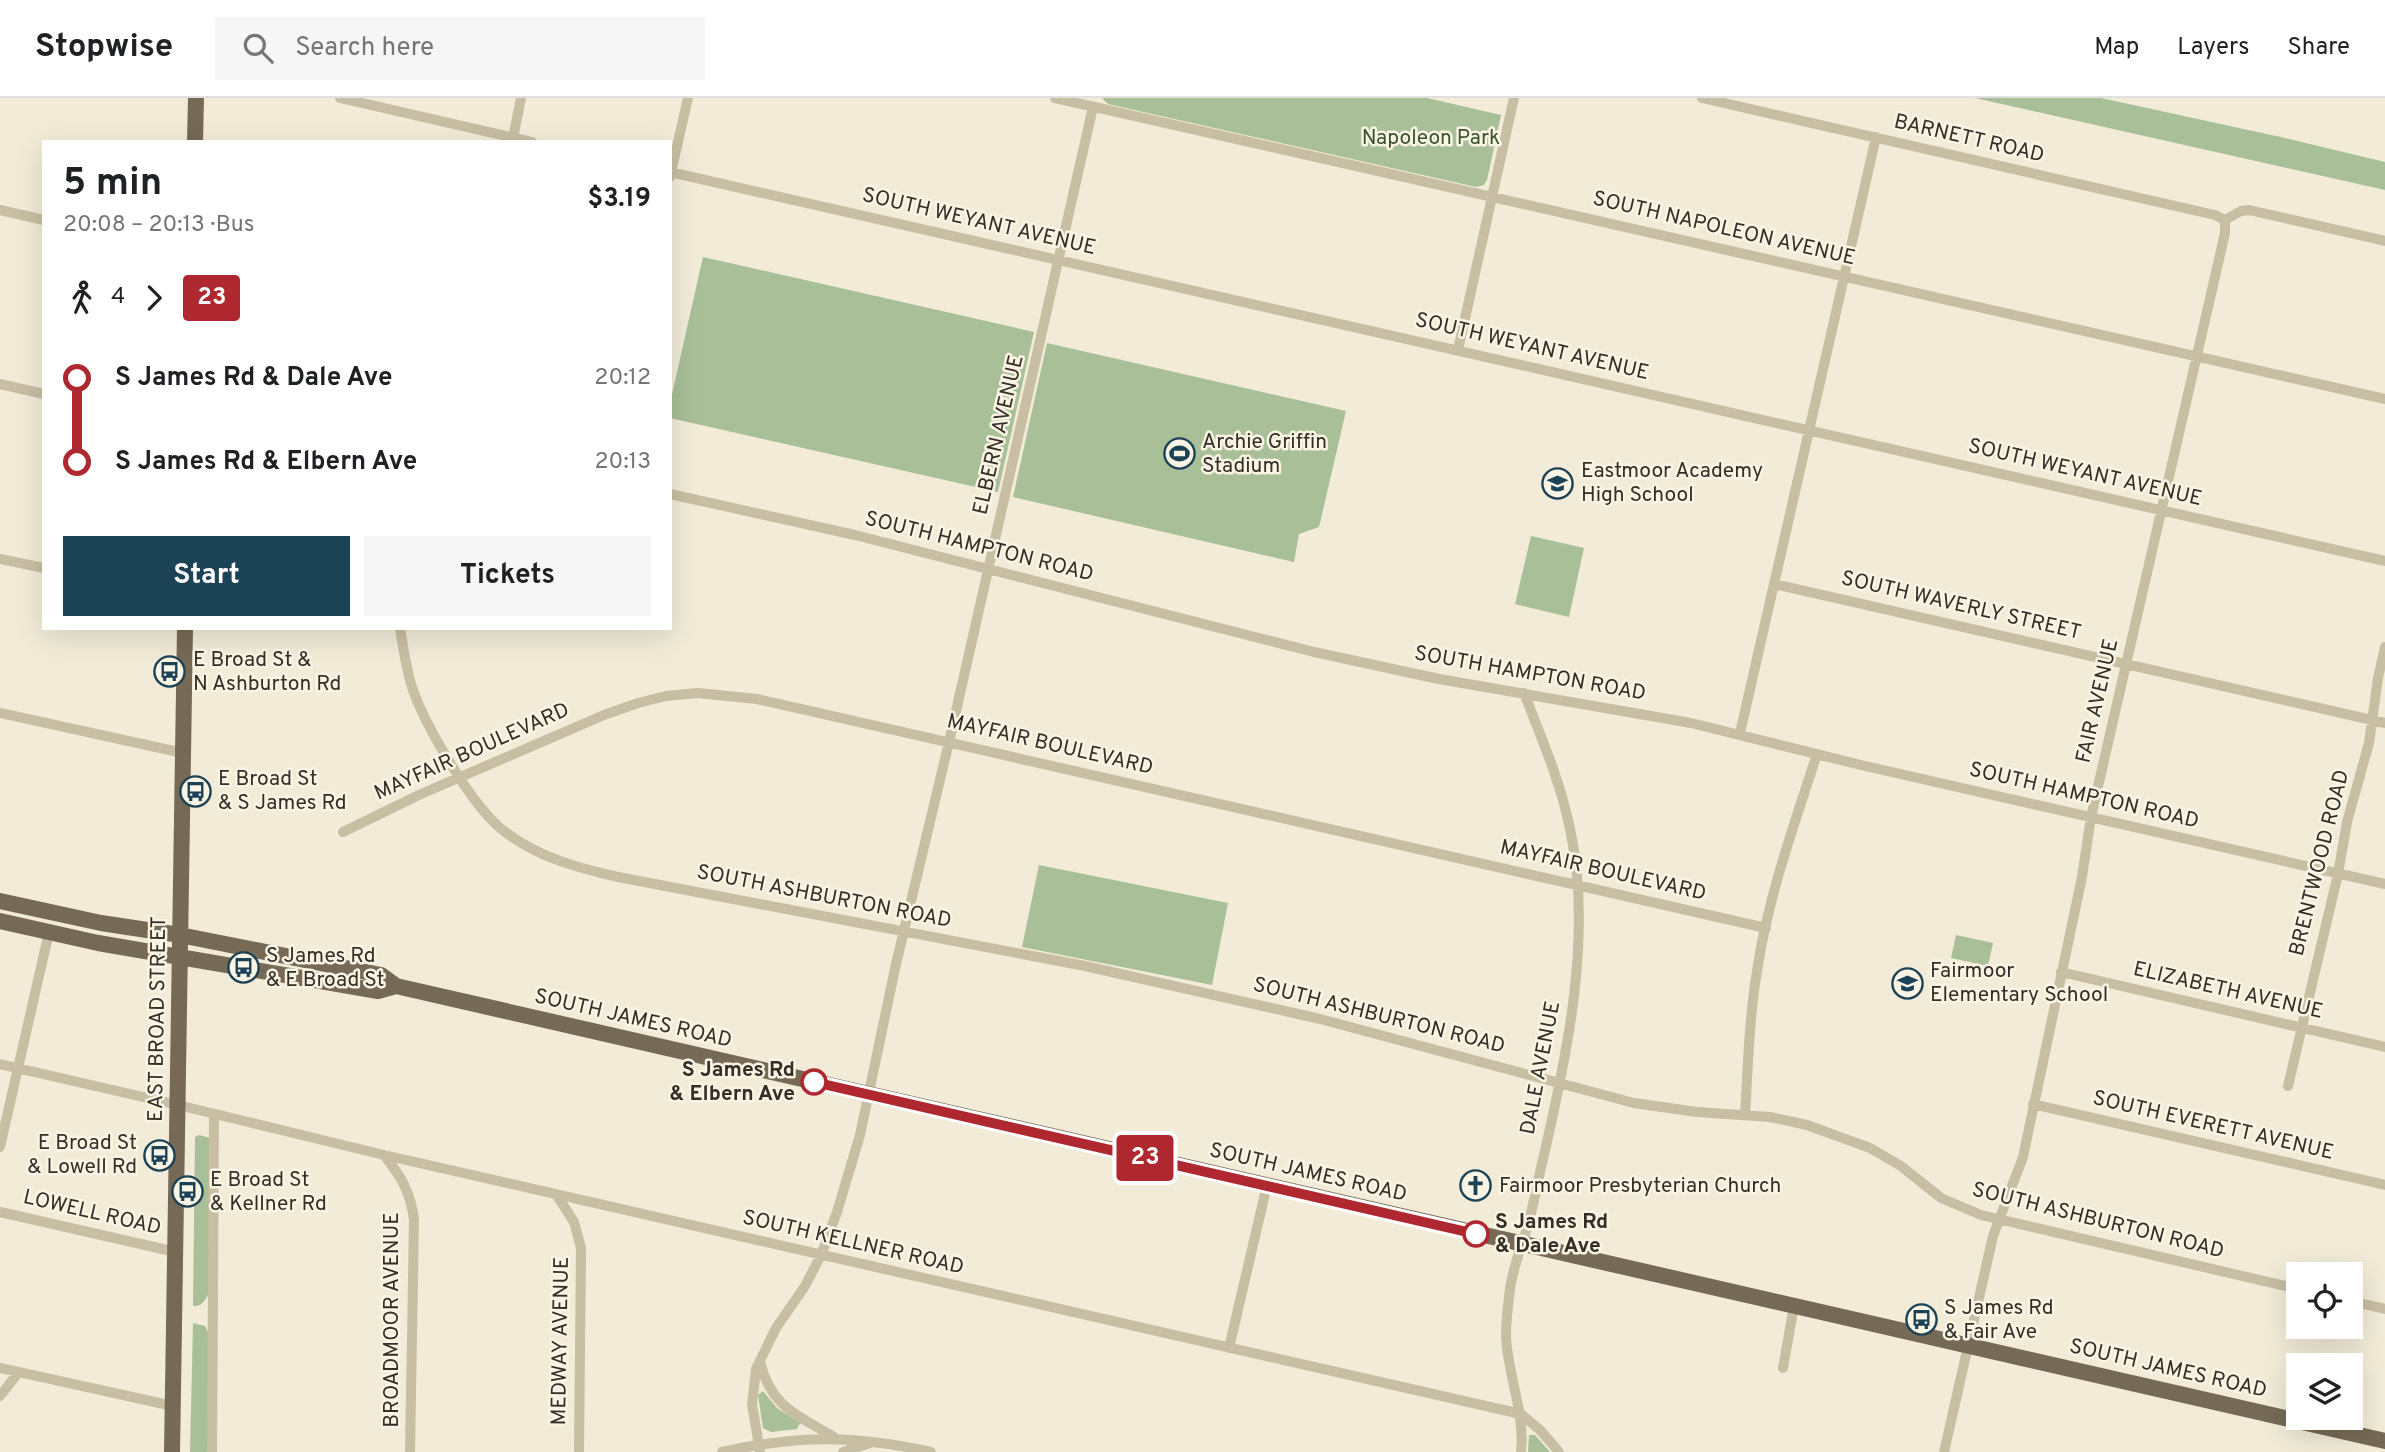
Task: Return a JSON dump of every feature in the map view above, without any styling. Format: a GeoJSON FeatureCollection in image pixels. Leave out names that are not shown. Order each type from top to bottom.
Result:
{"type":"FeatureCollection","features":[{"type":"Feature","properties":{"kind":"main road"},"geometry":{"type":"LineString","coordinates":[[195,140],[196,98]]}},
{"type":"Feature","properties":{"kind":"main road","name":"EAST BROAD STREET"},"geometry":{"type":"LineString","coordinates":[[172,1452],[185,630]]}},
{"type":"Feature","properties":{"kind":"main road"},"geometry":{"type":"LineString","coordinates":[[0,901],[101,923],[180,935],[381,975],[396,986]]}},
{"type":"Feature","properties":{"kind":"main road","name":"SOUTH JAMES ROAD"},"geometry":{"type":"LineString","coordinates":[[0,921],[379,991],[396,986],[2385,1441]]}},
{"type":"Feature","properties":{"kind":"street"},"geometry":{"type":"LineString","coordinates":[[340,98],[522,140]]}},
{"type":"Feature","properties":{"kind":"street"},"geometry":{"type":"LineString","coordinates":[[513,138],[521,98]]}},
{"type":"Feature","properties":{"kind":"street"},"geometry":{"type":"LineString","coordinates":[[672,170],[688,98]]}},
{"type":"Feature","properties":{"kind":"street","name":"SOUTH NAPOLEON AVENUE"},"geometry":{"type":"LineString","coordinates":[[1055,98],[2385,399]]}},
{"type":"Feature","properties":{"kind":"street"},"geometry":{"type":"LineString","coordinates":[[1458,350],[1514,98]]}},
{"type":"Feature","properties":{"kind":"street","name":"BARNETT ROAD"},"geometry":{"type":"LineString","coordinates":[[1702,98],[2215,215],[2225,220]]}},
{"type":"Feature","properties":{"kind":"street","name":"ELBERN AVENUE"},"geometry":{"type":"LineString","coordinates":[[760,1448],[752,1392],[759,1361],[821,1255],[848,1176],[869,1095],[1093,107]]}},
{"type":"Feature","properties":{"kind":"street"},"geometry":{"type":"LineString","coordinates":[[1740,733],[1875,137]]}},
{"type":"Feature","properties":{"kind":"street","name":"SOUTH WEYANT AVENUE"},"geometry":{"type":"LineString","coordinates":[[672,174],[2385,561]]}},
{"type":"Feature","properties":{"kind":"street"},"geometry":{"type":"LineString","coordinates":[[0,210],[42,220]]}},
{"type":"Feature","properties":{"kind":"street"},"geometry":{"type":"LineString","coordinates":[[2225,220],[2241,211],[2249,210],[2385,241]]}},
{"type":"Feature","properties":{"kind":"street","name":"FAIR AVENUE"},"geometry":{"type":"LineString","coordinates":[[1944,1452],[1998,1219],[2022,1157],[2082,877],[2091,817],[2225,233],[2225,220]]}},
{"type":"Feature","properties":{"kind":"street"},"geometry":{"type":"LineString","coordinates":[[0,384],[42,394]]}},
{"type":"Feature","properties":{"kind":"street","name":"SOUTH HAMPTON ROAD"},"geometry":{"type":"LineString","coordinates":[[672,494],[855,535],[1289,646],[1438,679],[1740,733],[1817,754],[2385,884]]}},
{"type":"Feature","properties":{"kind":"street"},"geometry":{"type":"LineString","coordinates":[[0,559],[42,568]]}},
{"type":"Feature","properties":{"kind":"street","name":"SOUTH WAVERLY STREET"},"geometry":{"type":"LineString","coordinates":[[1774,584],[2379,721]]}},
{"type":"Feature","properties":{"kind":"street"},"geometry":{"type":"LineString","coordinates":[[400,630],[411,686],[424,717],[460,777]]}},
{"type":"Feature","properties":{"kind":"street","name":"BRENTWOOD ROAD"},"geometry":{"type":"LineString","coordinates":[[2288,1086],[2347,822],[2379,721],[2378,678],[2385,648]]}},
{"type":"Feature","properties":{"kind":"street","name":"MAYFAIR BOULEVARD"},"geometry":{"type":"LineString","coordinates":[[343,832],[460,777],[604,715],[666,696],[698,693],[757,699],[1766,928]]}},
{"type":"Feature","properties":{"kind":"street","name":"DALE AVENUE"},"geometry":{"type":"LineString","coordinates":[[1521,1452],[1521,1414],[1506,1337],[1510,1288],[1546,1147],[1576,987],[1578,934],[1572,836],[1563,800],[1524,693]]}},
{"type":"Feature","properties":{"kind":"street"},"geometry":{"type":"LineString","coordinates":[[0,713],[183,753]]}},
{"type":"Feature","properties":{"kind":"street"},"geometry":{"type":"LineString","coordinates":[[1745,1115],[1750,1024],[1757,969],[1780,869],[1817,754]]}},
{"type":"Feature","properties":{"kind":"street","name":"SOUTH ASHBURTON ROAD"},"geometry":{"type":"LineString","coordinates":[[460,777],[475,801],[502,830],[539,853],[556,860],[618,877],[1095,969],[1320,1019],[1634,1103],[1672,1110],[1745,1115],[1807,1125],[1858,1142],[1901,1166],[1941,1198],[1960,1208],[2286,1286]]}},
{"type":"Feature","properties":{"kind":"street"},"geometry":{"type":"LineString","coordinates":[[0,1147],[49,932]]}},
{"type":"Feature","properties":{"kind":"street","name":"ELIZABETH AVENUE"},"geometry":{"type":"LineString","coordinates":[[2062,972],[2385,1047]]}},
{"type":"Feature","properties":{"kind":"street","name":"SOUTH KELLNER ROAD"},"geometry":{"type":"LineString","coordinates":[[0,1064],[384,1155],[1521,1414]]}},
{"type":"Feature","properties":{"kind":"street","name":"SOUTH EVERETT AVENUE"},"geometry":{"type":"LineString","coordinates":[[2033,1104],[2385,1185]]}},
{"type":"Feature","properties":{"kind":"street"},"geometry":{"type":"LineString","coordinates":[[212,1452],[214,1115]]}},
{"type":"Feature","properties":{"kind":"street","name":"BROADMOOR AVENUE"},"geometry":{"type":"LineString","coordinates":[[384,1155],[405,1184],[414,1220],[410,1452]]}},
{"type":"Feature","properties":{"kind":"street"},"geometry":{"type":"LineString","coordinates":[[1229,1348],[1267,1185]]}},
{"type":"Feature","properties":{"kind":"street","name":"MEDWAY AVENUE"},"geometry":{"type":"LineString","coordinates":[[556,1194],[574,1222],[581,1248],[579,1452]]}},
{"type":"Feature","properties":{"kind":"street","name":"LOWELL ROAD"},"geometry":{"type":"LineString","coordinates":[[0,1212],[176,1252]]}},
{"type":"Feature","properties":{"kind":"street"},"geometry":{"type":"LineString","coordinates":[[2363,1304],[2385,1309]]}},
{"type":"Feature","properties":{"kind":"street"},"geometry":{"type":"LineString","coordinates":[[1783,1368],[1794,1306]]}},
{"type":"Feature","properties":{"kind":"street"},"geometry":{"type":"LineString","coordinates":[[759,1361],[765,1383],[778,1399],[796,1415],[836,1439]]}},
{"type":"Feature","properties":{"kind":"street"},"geometry":{"type":"LineString","coordinates":[[0,1368],[173,1406]]}},
{"type":"Feature","properties":{"kind":"street"},"geometry":{"type":"LineString","coordinates":[[0,1396],[18,1373]]}},
{"type":"Feature","properties":{"kind":"street"},"geometry":{"type":"LineString","coordinates":[[1521,1414],[1541,1431],[1559,1452]]}},
{"type":"Feature","properties":{"kind":"street"},"geometry":{"type":"LineString","coordinates":[[722,1452],[760,1448],[799,1439],[875,1442],[931,1452]]}},
{"type":"Feature","properties":{"kind":"street"},"geometry":{"type":"LineString","coordinates":[[843,1452],[875,1442]]}},
{"type":"Feature","properties":{"kind":"green space","name":"Napoleon Park"},"geometry":{"type":"Polygon","coordinates":[[[1102,98],[1427,98],[1501,115],[1487,180],[1484,185],[1476,187],[1108,104],[1102,98]]]}},
{"type":"Feature","properties":{"kind":"green space"},"geometry":{"type":"Polygon","coordinates":[[[1975,98],[2101,98],[2285,138],[2385,162],[2385,190],[1975,98]]]}},
{"type":"Feature","properties":{"kind":"green space"},"geometry":{"type":"Polygon","coordinates":[[[703,257],[1034,332],[998,492],[672,418],[672,394],[703,257]]]}},
{"type":"Feature","properties":{"kind":"green space","name":"Archie Griffin Stadium"},"geometry":{"type":"Polygon","coordinates":[[[1047,343],[1346,411],[1319,527],[1299,534],[1294,562],[1013,497],[1047,343]]]}},
{"type":"Feature","properties":{"kind":"green space"},"geometry":{"type":"Polygon","coordinates":[[[1531,536],[1584,548],[1569,617],[1515,604],[1531,536]]]}},
{"type":"Feature","properties":{"kind":"green space"},"geometry":{"type":"Polygon","coordinates":[[[1039,865],[1228,903],[1212,985],[1022,947],[1039,865]]]}},
{"type":"Feature","properties":{"kind":"green space"},"geometry":{"type":"Polygon","coordinates":[[[1956,935],[1993,943],[1988,966],[1951,958],[1956,935]]]}},
{"type":"Feature","properties":{"kind":"green space"},"geometry":{"type":"Polygon","coordinates":[[[199,1135],[210,1138],[211,1290],[202,1303],[193,1306],[195,1137],[199,1135]]]}},
{"type":"Feature","properties":{"kind":"green space"},"geometry":{"type":"Polygon","coordinates":[[[193,1323],[205,1326],[208,1332],[208,1452],[190,1452],[193,1323]]]}},
{"type":"Feature","properties":{"kind":"green space"},"geometry":{"type":"Polygon","coordinates":[[[763,1391],[777,1408],[800,1423],[797,1429],[771,1432],[763,1428],[758,1395],[763,1391]]]}},
{"type":"Feature","properties":{"kind":"green space"},"geometry":{"type":"Polygon","coordinates":[[[1529,1435],[1535,1435],[1550,1452],[1528,1452],[1529,1435]]]}},
{"type":"Feature","properties":{"kind":"bus line","name":"23"},"geometry":{"type":"LineString","coordinates":[[814,1082],[1476,1234]]}},
{"type":"Feature","properties":{"kind":"place","name":"Archie Griffin Stadium"},"geometry":{"type":"Point","coordinates":[1179,454]}},
{"type":"Feature","properties":{"kind":"place","name":"Eastmoor Academy High School"},"geometry":{"type":"Point","coordinates":[1558,483]}},
{"type":"Feature","properties":{"kind":"place","name":"E Broad St & N Ashburton Rd"},"geometry":{"type":"Point","coordinates":[170,672]}},
{"type":"Feature","properties":{"kind":"place","name":"E Broad St & S James Rd"},"geometry":{"type":"Point","coordinates":[195,791]}},
{"type":"Feature","properties":{"kind":"place","name":"S James Rd & E Broad St"},"geometry":{"type":"Point","coordinates":[243,968]}},
{"type":"Feature","properties":{"kind":"place","name":"Fairmoor Elementary School"},"geometry":{"type":"Point","coordinates":[1907,983]}},
{"type":"Feature","properties":{"kind":"place","name":"S James Rd & Elbern Ave"},"geometry":{"type":"Point","coordinates":[814,1082]}},
{"type":"Feature","properties":{"kind":"place","name":"E Broad St & Lowell Rd"},"geometry":{"type":"Point","coordinates":[160,1155]}},
{"type":"Feature","properties":{"kind":"place","name":"Fairmoor Presbyterian Church"},"geometry":{"type":"Point","coordinates":[1476,1186]}},
{"type":"Feature","properties":{"kind":"place","name":"E Broad St & Kellner Rd"},"geometry":{"type":"Point","coordinates":[187,1192]}},
{"type":"Feature","properties":{"kind":"place","name":"S James Rd & Dale Ave"},"geometry":{"type":"Point","coordinates":[1476,1234]}},
{"type":"Feature","properties":{"kind":"place","name":"S James Rd & Fair Ave"},"geometry":{"type":"Point","coordinates":[1921,1320]}}]}
